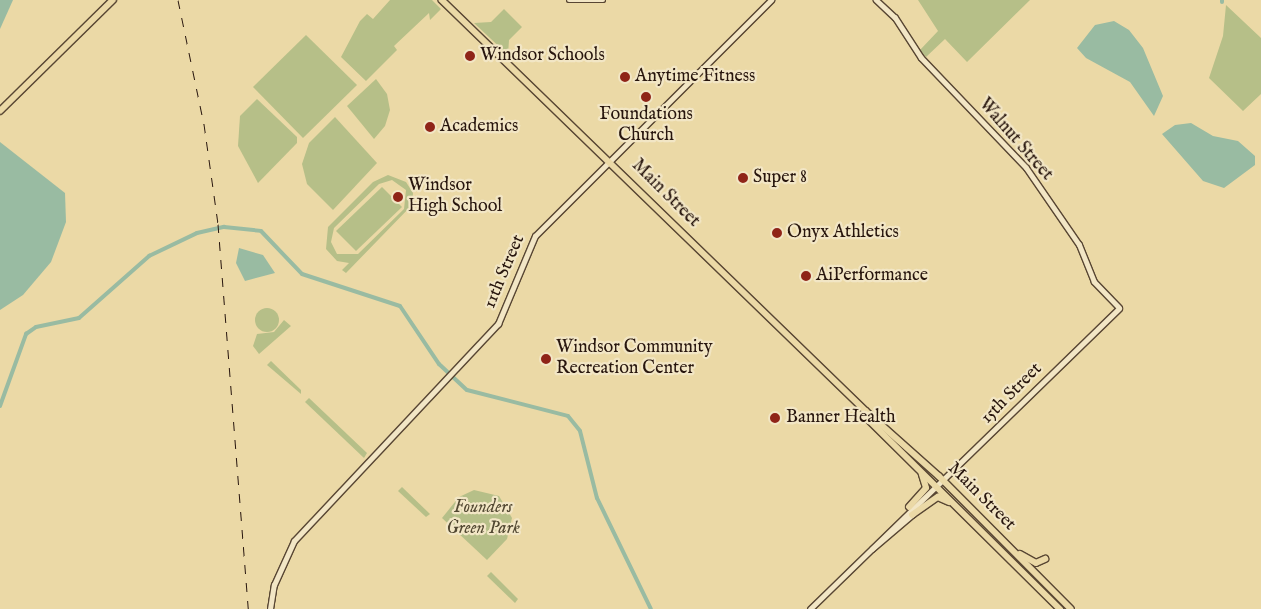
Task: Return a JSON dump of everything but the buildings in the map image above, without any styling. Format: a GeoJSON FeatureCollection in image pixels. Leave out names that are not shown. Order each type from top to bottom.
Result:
{"type":"FeatureCollection","features":[{"type":"Feature","properties":{"kind":"main road"},"geometry":{"type":"LineString","coordinates":[[0,111],[113,0]]}},
{"type":"Feature","properties":{"kind":"main road","name":"Main Street"},"geometry":{"type":"LineString","coordinates":[[442,0],[608,158],[866,411],[943,480],[1071,609]]}},
{"type":"Feature","properties":{"kind":"main road","name":"Main Street"},"geometry":{"type":"LineString","coordinates":[[866,411],[901,450],[1060,609]]}},
{"type":"Feature","properties":{"kind":"main road"},"geometry":{"type":"LineString","coordinates":[[901,450],[926,481],[925,489],[910,507]]}},
{"type":"Feature","properties":{"kind":"main road"},"geometry":{"type":"LineString","coordinates":[[912,515],[940,496],[972,521]]}},
{"type":"Feature","properties":{"kind":"main road"},"geometry":{"type":"LineString","coordinates":[[1000,537],[1029,560],[1045,559]]}},
{"type":"Feature","properties":{"kind":"main road"},"geometry":{"type":"LineString","coordinates":[[994,543],[1034,572]]}},
{"type":"Feature","properties":{"kind":"main road"},"geometry":{"type":"LineString","coordinates":[[1027,576],[1058,597]]}},
{"type":"Feature","properties":{"kind":"street"},"geometry":{"type":"LineString","coordinates":[[569,0],[603,0]]}},
{"type":"Feature","properties":{"kind":"street","name":"11th Street"},"geometry":{"type":"LineString","coordinates":[[270,609],[274,585],[294,541],[457,370],[498,324],[534,236],[608,158],[771,0]]}},
{"type":"Feature","properties":{"kind":"street","name":"Walnut Street"},"geometry":{"type":"LineString","coordinates":[[876,0],[895,18],[921,58],[1026,168],[1079,245],[1094,282],[1119,308]]}},
{"type":"Feature","properties":{"kind":"street","name":"15th Street"},"geometry":{"type":"LineString","coordinates":[[872,550],[892,535],[943,480],[1119,308]]}},
{"type":"Feature","properties":{"kind":"street","name":"15th Street"},"geometry":{"type":"LineString","coordinates":[[872,550],[910,507],[924,499]]}},
{"type":"Feature","properties":{"kind":"street"},"geometry":{"type":"LineString","coordinates":[[810,609],[872,550]]}},
{"type":"Feature","properties":{"kind":"green space"},"geometry":{"type":"Polygon","coordinates":[[[390,0],[432,0],[441,9],[430,20],[429,13],[394,46],[397,50],[366,81],[341,57],[360,21],[367,14],[373,19],[390,0]]]}},
{"type":"Feature","properties":{"kind":"green space"},"geometry":{"type":"Polygon","coordinates":[[[918,0],[1030,0],[967,62],[945,39],[926,57],[920,50],[938,31],[918,0]]]}},
{"type":"Feature","properties":{"kind":"green space"},"geometry":{"type":"Polygon","coordinates":[[[1226,5],[1261,38],[1261,94],[1243,111],[1209,78],[1223,36],[1226,5]]]}},
{"type":"Feature","properties":{"kind":"green space"},"geometry":{"type":"Polygon","coordinates":[[[504,9],[522,27],[509,40],[508,55],[474,23],[491,22],[504,9]]]}},
{"type":"Feature","properties":{"kind":"green space"},"geometry":{"type":"Polygon","coordinates":[[[306,35],[357,85],[303,138],[253,87],[306,35]]]}},
{"type":"Feature","properties":{"kind":"green space"},"geometry":{"type":"Polygon","coordinates":[[[376,79],[387,94],[390,110],[385,126],[374,139],[347,106],[376,79]]]}},
{"type":"Feature","properties":{"kind":"green space"},"geometry":{"type":"Polygon","coordinates":[[[257,99],[297,137],[297,143],[258,183],[238,146],[240,116],[257,99]]]}},
{"type":"Feature","properties":{"kind":"green space"},"geometry":{"type":"Polygon","coordinates":[[[335,117],[377,163],[333,210],[307,184],[302,164],[309,143],[335,117]]]}},
{"type":"Feature","properties":{"kind":"green space"},"geometry":{"type":"Polygon","coordinates":[[[388,175],[406,182],[413,193],[412,205],[346,273],[342,270],[349,263],[337,261],[326,249],[328,227],[373,182],[388,175]],[[392,180],[379,184],[334,228],[331,242],[337,254],[358,254],[404,209],[406,190],[392,180]]]}},
{"type":"Feature","properties":{"kind":"green space"},"geometry":{"type":"Polygon","coordinates":[[[382,187],[402,207],[356,251],[336,231],[382,187]]]}},
{"type":"Feature","properties":{"kind":"green space"},"geometry":{"type":"Polygon","coordinates":[[[267,308],[276,311],[279,320],[276,329],[267,332],[258,329],[255,320],[258,311],[267,308]]]}},
{"type":"Feature","properties":{"kind":"green space"},"geometry":{"type":"Polygon","coordinates":[[[284,320],[291,326],[259,354],[253,346],[257,334],[274,332],[284,320]]]}},
{"type":"Feature","properties":{"kind":"green space"},"geometry":{"type":"Polygon","coordinates":[[[271,361],[301,390],[301,394],[267,365],[271,361]]]}},
{"type":"Feature","properties":{"kind":"green space"},"geometry":{"type":"Polygon","coordinates":[[[309,398],[367,453],[364,458],[305,402],[309,398]]]}},
{"type":"Feature","properties":{"kind":"green space"},"geometry":{"type":"Polygon","coordinates":[[[402,487],[430,514],[426,517],[398,491],[402,487]]]}},
{"type":"Feature","properties":{"kind":"green space","name":"Founders Green Park"},"geometry":{"type":"Polygon","coordinates":[[[474,490],[499,496],[512,518],[507,539],[487,560],[442,518],[459,497],[474,490]]]}},
{"type":"Feature","properties":{"kind":"green space"},"geometry":{"type":"Polygon","coordinates":[[[491,572],[518,599],[515,603],[487,576],[491,572]]]}},
{"type":"Feature","properties":{"kind":"shaded area"},"geometry":{"type":"Polygon","coordinates":[[[0,0],[13,0],[0,29],[0,0]]]}},
{"type":"Feature","properties":{"kind":"shaded area"},"geometry":{"type":"Polygon","coordinates":[[[1114,21],[1129,30],[1143,48],[1163,96],[1154,116],[1130,82],[1086,58],[1077,48],[1095,25],[1114,21]]]}},
{"type":"Feature","properties":{"kind":"shaded area"},"geometry":{"type":"Polygon","coordinates":[[[1191,123],[1213,136],[1238,141],[1255,156],[1255,165],[1224,188],[1203,181],[1162,134],[1175,125],[1191,123]]]}},
{"type":"Feature","properties":{"kind":"shaded area"},"geometry":{"type":"Polygon","coordinates":[[[0,142],[65,193],[66,222],[51,262],[23,295],[0,310],[0,142]]]}},
{"type":"Feature","properties":{"kind":"shaded area"},"geometry":{"type":"Polygon","coordinates":[[[239,248],[263,255],[275,273],[245,281],[236,263],[239,248]]]}},
{"type":"Feature","properties":{"kind":"waterway"},"geometry":{"type":"LineString","coordinates":[[0,406],[26,334],[36,327],[79,318],[149,256],[197,233],[224,227],[261,231],[302,274],[400,306],[439,364],[467,390],[568,416],[580,431],[597,498],[651,609]]}},
{"type":"Feature","properties":{"kind":"railway"},"geometry":{"type":"LineString","coordinates":[[178,0],[204,124],[218,224],[248,609]]}},
{"type":"Feature","properties":{"kind":"place","name":"Windsor Schools"},"geometry":{"type":"Point","coordinates":[470,56]}},
{"type":"Feature","properties":{"kind":"place","name":"Anytime Fitness"},"geometry":{"type":"Point","coordinates":[625,77]}},
{"type":"Feature","properties":{"kind":"place","name":"Foundations Church"},"geometry":{"type":"Point","coordinates":[646,97]}},
{"type":"Feature","properties":{"kind":"place","name":"Academics"},"geometry":{"type":"Point","coordinates":[430,127]}},
{"type":"Feature","properties":{"kind":"place","name":"Super 8"},"geometry":{"type":"Point","coordinates":[743,178]}},
{"type":"Feature","properties":{"kind":"place","name":"Windsor High School"},"geometry":{"type":"Point","coordinates":[398,197]}},
{"type":"Feature","properties":{"kind":"place","name":"Onyx Athletics"},"geometry":{"type":"Point","coordinates":[777,233]}},
{"type":"Feature","properties":{"kind":"place","name":"AiPerformance"},"geometry":{"type":"Point","coordinates":[806,276]}},
{"type":"Feature","properties":{"kind":"place","name":"Windsor Community Recreation Center"},"geometry":{"type":"Point","coordinates":[546,359]}},
{"type":"Feature","properties":{"kind":"place","name":"Banner Health"},"geometry":{"type":"Point","coordinates":[775,418]}}]}
